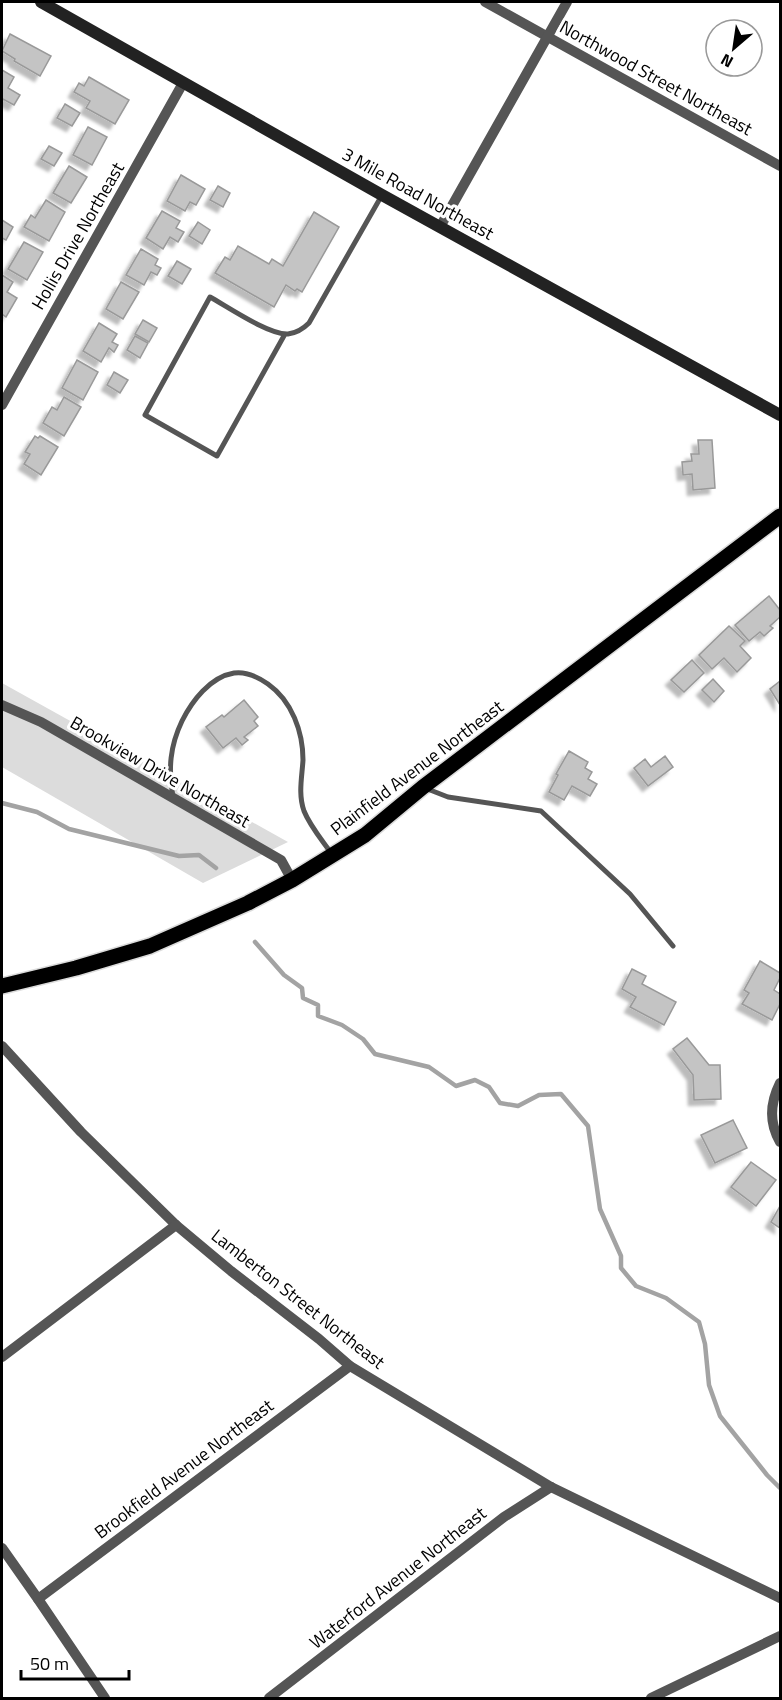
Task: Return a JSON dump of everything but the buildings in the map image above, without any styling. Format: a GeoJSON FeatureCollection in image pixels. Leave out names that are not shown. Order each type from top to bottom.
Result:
{"type":"FeatureCollection","features":[{"type":"Feature","properties":{"kind":"main road","name":"3 Mile Road Northeast"},"geometry":{"type":"LineString","coordinates":[[41,2],[382,195],[780,415]]}},
{"type":"Feature","properties":{"kind":"main road","name":"Plainfield Avenue Northeast"},"geometry":{"type":"LineString","coordinates":[[2,986],[76,968],[150,946],[248,903],[292,880],[365,835],[423,787],[780,516]]}},
{"type":"Feature","properties":{"kind":"street","name":"Northwood Street Northeast"},"geometry":{"type":"LineString","coordinates":[[485,2],[780,166]]}},
{"type":"Feature","properties":{"kind":"street"},"geometry":{"type":"LineString","coordinates":[[440,227],[567,2]]}},
{"type":"Feature","properties":{"kind":"street","name":"Hollis Drive Northeast"},"geometry":{"type":"LineString","coordinates":[[2,405],[183,83]]}},
{"type":"Feature","properties":{"kind":"street","name":"Brookview Drive Northeast"},"geometry":{"type":"LineString","coordinates":[[2,705],[41,722],[281,860],[292,880]]}},
{"type":"Feature","properties":{"kind":"street","name":"Lamberton Street Northeast"},"geometry":{"type":"LineString","coordinates":[[2,1046],[81,1132],[176,1225],[350,1366],[551,1487],[780,1598]]}},
{"type":"Feature","properties":{"kind":"street"},"geometry":{"type":"LineString","coordinates":[[780,1083],[772,1111],[773,1125],[780,1142]]}},
{"type":"Feature","properties":{"kind":"street"},"geometry":{"type":"LineString","coordinates":[[2,1357],[176,1225]]}},
{"type":"Feature","properties":{"kind":"street","name":"Brookfield Avenue Northeast"},"geometry":{"type":"LineString","coordinates":[[38,1599],[350,1366]]}},
{"type":"Feature","properties":{"kind":"street","name":"Waterford Avenue Northeast"},"geometry":{"type":"LineString","coordinates":[[269,1698],[504,1517],[551,1487]]}},
{"type":"Feature","properties":{"kind":"street"},"geometry":{"type":"LineString","coordinates":[[2,1548],[105,1698]]}},
{"type":"Feature","properties":{"kind":"street"},"geometry":{"type":"LineString","coordinates":[[651,1698],[780,1636]]}},
{"type":"Feature","properties":{"kind":"lane"},"geometry":{"type":"LineString","coordinates":[[285,334],[217,456],[145,415],[210,297],[271,331],[285,334],[298,332],[309,323],[382,195]]}},
{"type":"Feature","properties":{"kind":"lane"},"geometry":{"type":"LineString","coordinates":[[173,798],[169,761],[171,747],[186,714],[198,697],[219,677],[238,672],[253,675],[277,690],[294,716],[302,743],[301,791],[304,810],[313,828],[333,855]]}},
{"type":"Feature","properties":{"kind":"lane"},"geometry":{"type":"LineString","coordinates":[[423,787],[448,797],[541,811],[630,894],[673,946]]}},
{"type":"Feature","properties":{"kind":"shaded area"},"geometry":{"type":"Polygon","coordinates":[[[2,683],[288,842],[203,883],[2,767],[2,683]]]}},
{"type":"Feature","properties":{"kind":"waterway"},"geometry":{"type":"LineString","coordinates":[[2,803],[37,812],[69,829],[179,856],[199,855],[216,868]]}},
{"type":"Feature","properties":{"kind":"waterway"},"geometry":{"type":"LineString","coordinates":[[255,942],[284,975],[302,988],[303,998],[318,1005],[318,1016],[342,1025],[363,1039],[375,1054],[429,1067],[456,1086],[475,1080],[489,1087],[500,1103],[518,1106],[539,1095],[561,1094],[588,1126],[600,1209],[621,1256],[621,1268],[636,1286],[666,1298],[699,1322],[705,1344],[709,1385],[720,1416],[780,1488]]}}]}
